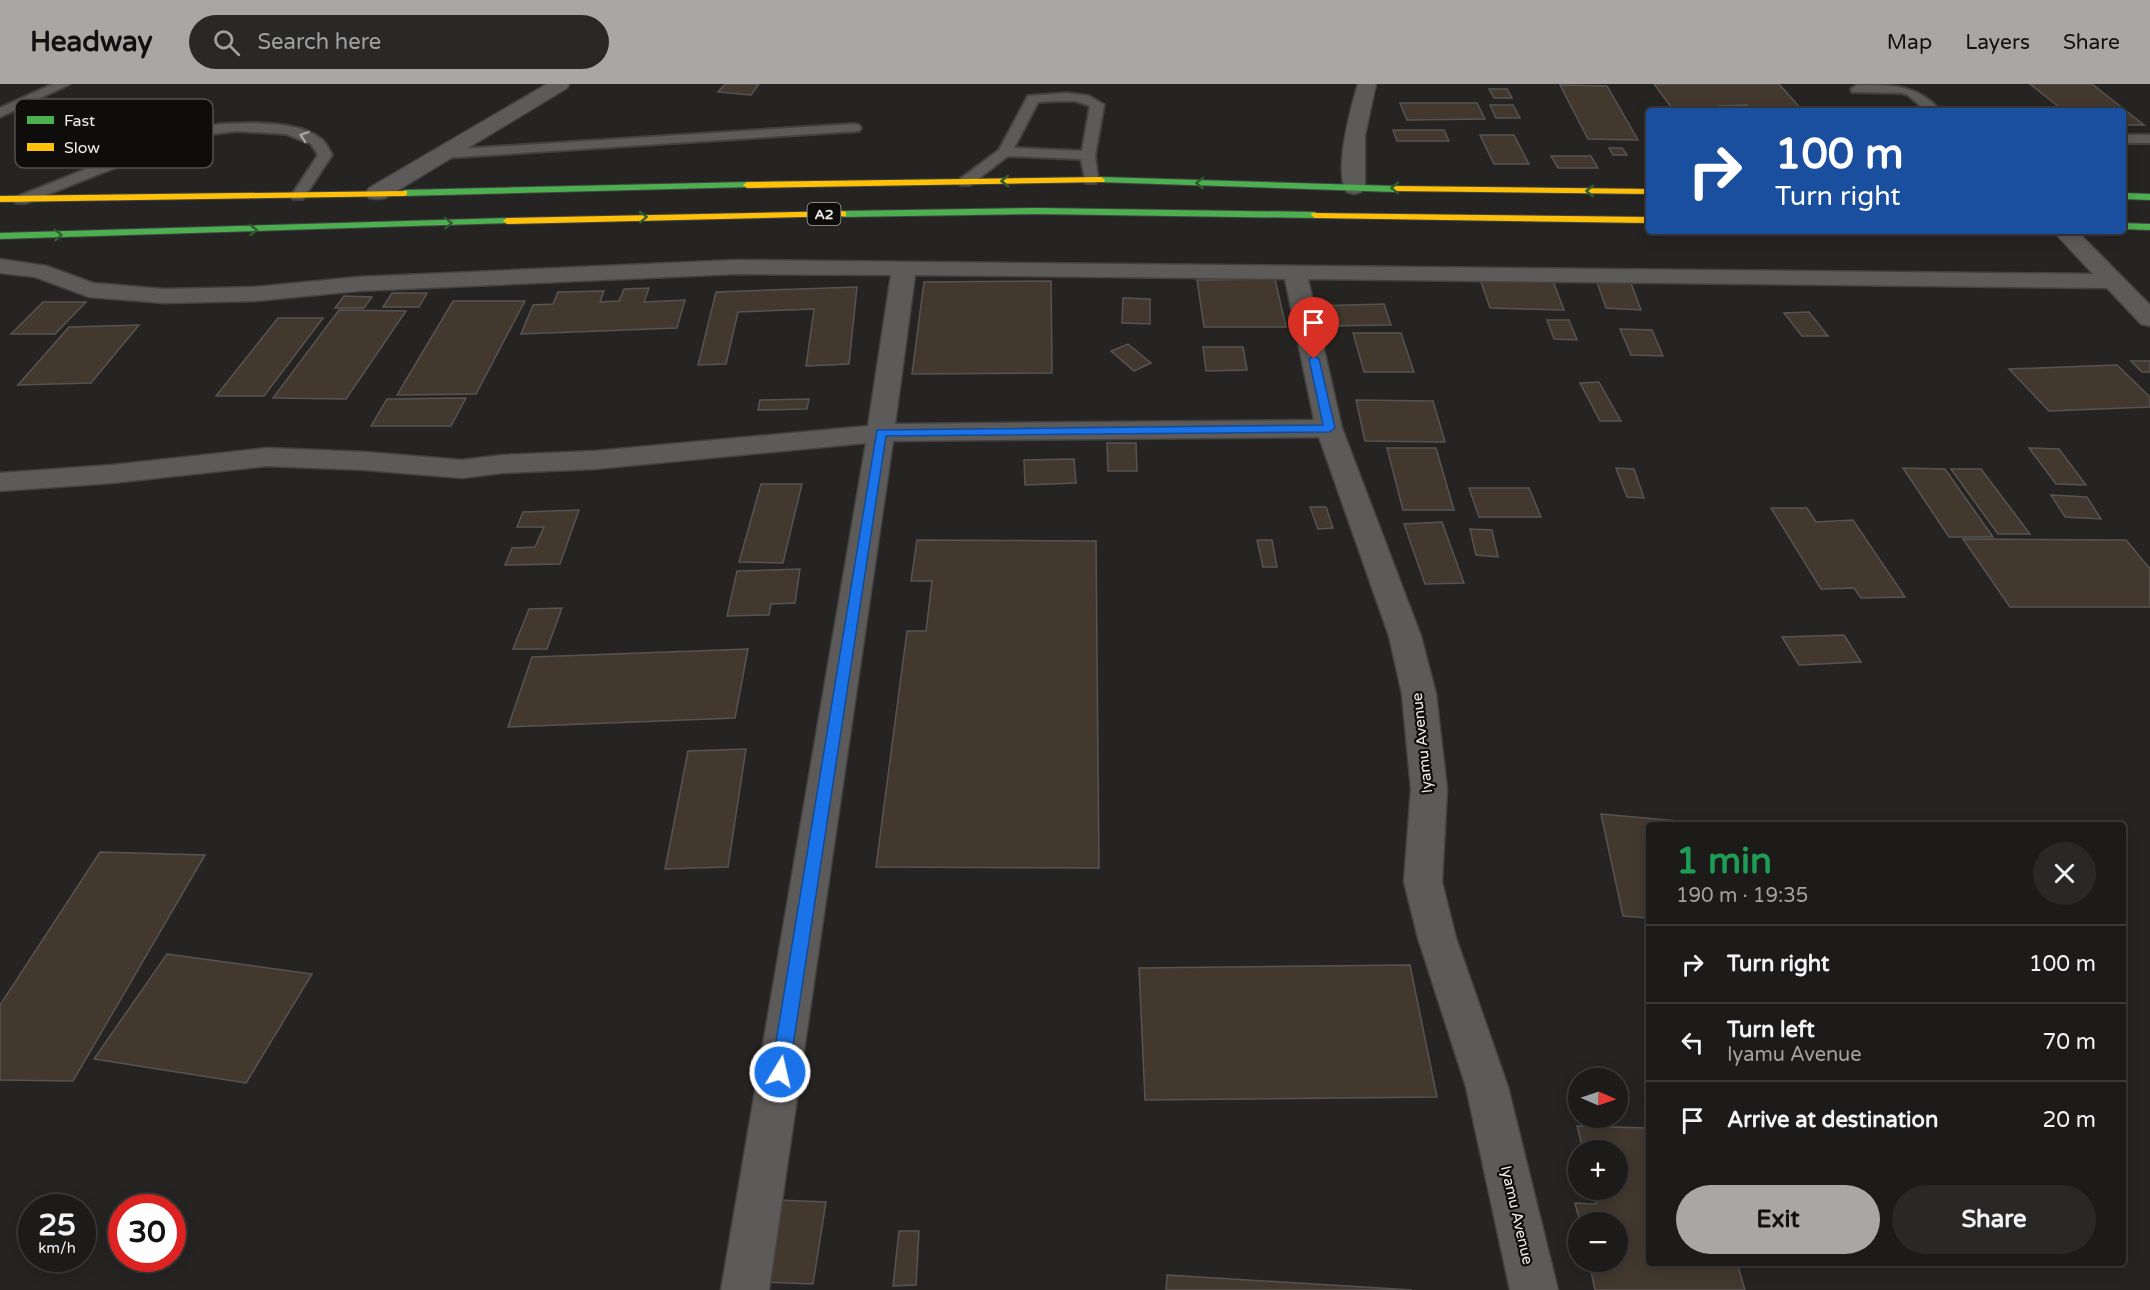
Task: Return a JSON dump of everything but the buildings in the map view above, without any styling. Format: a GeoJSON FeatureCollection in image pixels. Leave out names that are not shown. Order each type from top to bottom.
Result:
{"type":"FeatureCollection","features":[{"type":"Feature","properties":{"kind":"highway","name":"A2"},"geometry":{"type":"LineString","coordinates":[[0,199],[298,196],[1091,180],[1354,188],[1646,192]]}},
{"type":"Feature","properties":{"kind":"highway"},"geometry":{"type":"LineString","coordinates":[[2126,196],[2150,197]]}},
{"type":"Feature","properties":{"kind":"highway","name":"A2"},"geometry":{"type":"LineString","coordinates":[[0,236],[673,216],[1038,211],[1646,220]]}},
{"type":"Feature","properties":{"kind":"highway"},"geometry":{"type":"LineString","coordinates":[[2126,226],[2150,227]]}},
{"type":"Feature","properties":{"kind":"street"},"geometry":{"type":"LineString","coordinates":[[377,193],[560,84]]}},
{"type":"Feature","properties":{"kind":"street"},"geometry":{"type":"LineString","coordinates":[[1354,188],[1352,166],[1354,130],[1367,84]]}},
{"type":"Feature","properties":{"kind":"street"},"geometry":{"type":"LineString","coordinates":[[2067,234],[2150,319]]}},
{"type":"Feature","properties":{"kind":"street"},"geometry":{"type":"LineString","coordinates":[[0,266],[39,271],[89,290],[164,296],[255,294],[358,284],[736,267],[2111,281]]}},
{"type":"Feature","properties":{"kind":"street"},"geometry":{"type":"LineString","coordinates":[[745,1290],[904,268]]}},
{"type":"Feature","properties":{"kind":"street","name":"Iyamu Avenue"},"geometry":{"type":"LineString","coordinates":[[1295,272],[1329,428],[1405,636],[1419,694],[1429,789],[1423,882],[1437,938],[1487,1087],[1534,1290]]}},
{"type":"Feature","properties":{"kind":"street"},"geometry":{"type":"LineString","coordinates":[[0,482],[112,474],[267,457],[365,461],[462,469],[502,464],[595,460],[880,433],[1329,428]]}},
{"type":"Feature","properties":{"kind":"lane"},"geometry":{"type":"LineString","coordinates":[[31,99],[64,84]]}},
{"type":"Feature","properties":{"kind":"lane"},"geometry":{"type":"LineString","coordinates":[[1857,89],[1903,89],[1913,92],[1931,108]]}},
{"type":"Feature","properties":{"kind":"lane"},"geometry":{"type":"LineString","coordinates":[[965,182],[1005,152],[1033,99],[1050,97],[1087,99],[1096,105],[1088,155],[1091,180]]}},
{"type":"Feature","properties":{"kind":"lane"},"geometry":{"type":"LineString","coordinates":[[0,113],[15,106]]}},
{"type":"Feature","properties":{"kind":"lane"},"geometry":{"type":"LineString","coordinates":[[213,128],[289,131],[316,140],[325,155],[298,196]]}},
{"type":"Feature","properties":{"kind":"lane"},"geometry":{"type":"LineString","coordinates":[[443,154],[854,128]]}},
{"type":"Feature","properties":{"kind":"lane"},"geometry":{"type":"LineString","coordinates":[[2126,139],[2150,139]]}},
{"type":"Feature","properties":{"kind":"lane"},"geometry":{"type":"LineString","coordinates":[[1005,152],[1088,155]]}},
{"type":"Feature","properties":{"kind":"lane"},"geometry":{"type":"LineString","coordinates":[[21,200],[101,168]]}},
{"type":"Feature","properties":{"kind":"traffic: fast"},"geometry":{"type":"LineString","coordinates":[[1101,180],[1395,189]]}},
{"type":"Feature","properties":{"kind":"traffic: fast"},"geometry":{"type":"LineString","coordinates":[[404,193],[747,185]]}},
{"type":"Feature","properties":{"kind":"traffic: fast"},"geometry":{"type":"LineString","coordinates":[[2126,196],[2150,197]]}},
{"type":"Feature","properties":{"kind":"traffic: fast"},"geometry":{"type":"LineString","coordinates":[[843,214],[1038,211],[1315,215]]}},
{"type":"Feature","properties":{"kind":"traffic: fast"},"geometry":{"type":"LineString","coordinates":[[0,236],[507,221]]}},
{"type":"Feature","properties":{"kind":"traffic: fast"},"geometry":{"type":"LineString","coordinates":[[2126,226],[2150,227]]}},
{"type":"Feature","properties":{"kind":"traffic: slow"},"geometry":{"type":"LineString","coordinates":[[747,185],[1101,180]]}},
{"type":"Feature","properties":{"kind":"traffic: slow"},"geometry":{"type":"LineString","coordinates":[[1395,189],[1646,192]]}},
{"type":"Feature","properties":{"kind":"traffic: slow"},"geometry":{"type":"LineString","coordinates":[[0,199],[404,193]]}},
{"type":"Feature","properties":{"kind":"traffic: slow"},"geometry":{"type":"LineString","coordinates":[[507,221],[843,214]]}},
{"type":"Feature","properties":{"kind":"traffic: slow"},"geometry":{"type":"LineString","coordinates":[[1315,215],[1646,220]]}},
{"type":"Feature","properties":{"kind":"route"},"geometry":{"type":"LineString","coordinates":[[780,1072],[870,509],[880,433],[1329,428],[1314,359]]}}]}
